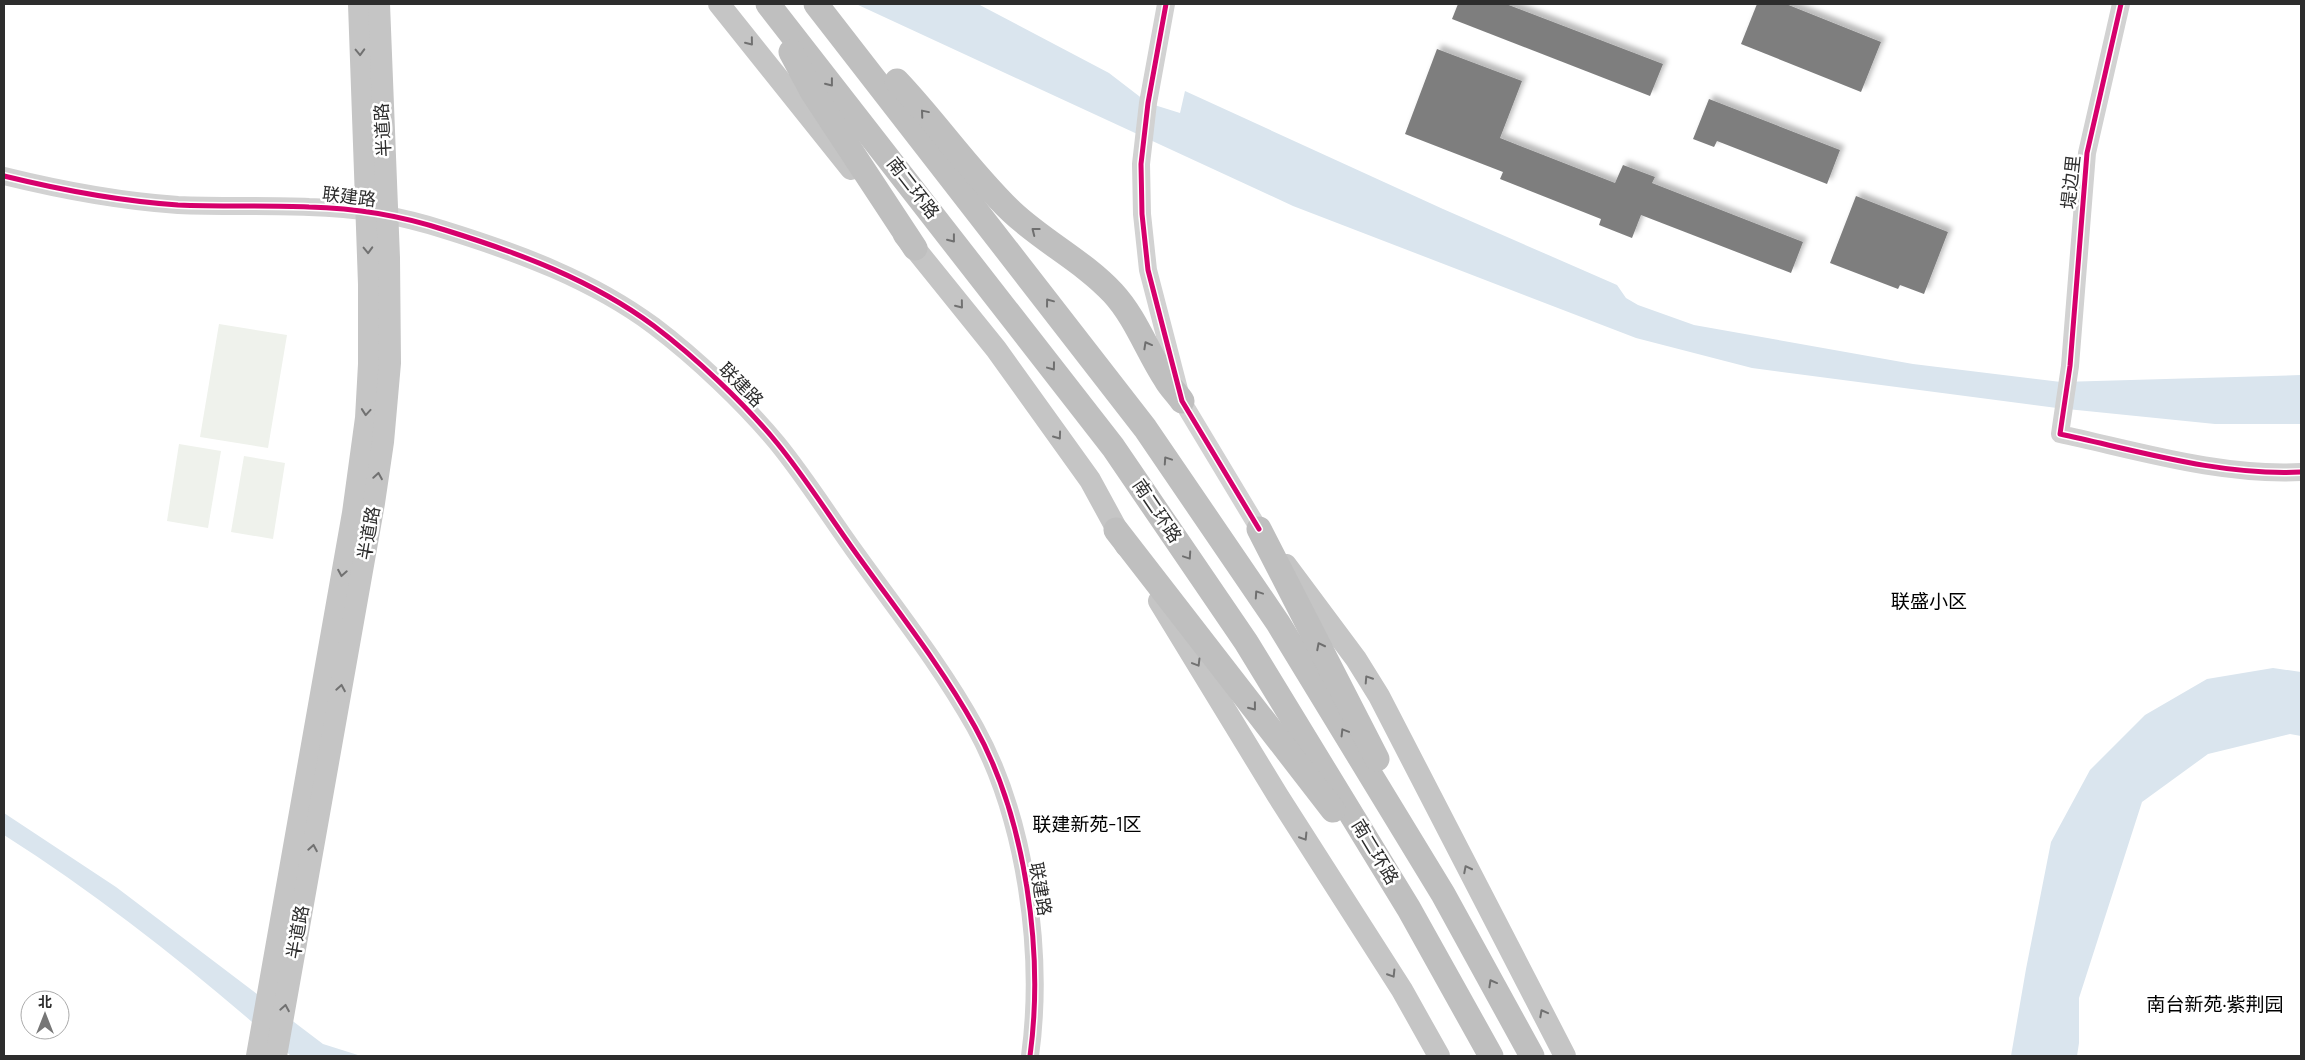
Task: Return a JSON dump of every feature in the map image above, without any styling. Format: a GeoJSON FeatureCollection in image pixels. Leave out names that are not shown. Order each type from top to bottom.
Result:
{"type":"FeatureCollection","features":[{"type":"Feature","properties":{"kind":"highway"},"geometry":{"type":"LineString","coordinates":[[766,4],[813,93],[915,248]]}},
{"type":"Feature","properties":{"kind":"highway","name":"南二环路"},"geometry":{"type":"LineString","coordinates":[[766,4],[1113,447],[1246,642],[1409,909],[1491,1056]]}},
{"type":"Feature","properties":{"kind":"highway","name":"南二环路"},"geometry":{"type":"LineString","coordinates":[[816,4],[1145,428],[1278,624],[1442,894],[1532,1056]]}},
{"type":"Feature","properties":{"kind":"highway"},"geometry":{"type":"LineString","coordinates":[[822,4],[903,88],[961,157],[1012,212],[1032,230],[1080,264],[1113,292],[1127,310],[1166,381],[1182,401]]}},
{"type":"Feature","properties":{"kind":"highway"},"geometry":{"type":"LineString","coordinates":[[1259,529],[1357,717],[1442,894]]}},
{"type":"Feature","properties":{"kind":"highway"},"geometry":{"type":"LineString","coordinates":[[1116,530],[1409,909]]}},
{"type":"Feature","properties":{"kind":"main road","name":"半道路"},"geometry":{"type":"LineString","coordinates":[[276,1056],[384,442],[390,362],[358,4]]}},
{"type":"Feature","properties":{"kind":"main road","name":"半道路"},"geometry":{"type":"LineString","coordinates":[[257,1056],[362,448],[369,364],[376,214],[379,4]]}},
{"type":"Feature","properties":{"kind":"main road"},"geometry":{"type":"LineString","coordinates":[[719,4],[996,349],[1084,472],[1116,530],[1278,796],[1402,990],[1439,1056]]}},
{"type":"Feature","properties":{"kind":"main road"},"geometry":{"type":"LineString","coordinates":[[1259,529],[1356,659],[1379,696],[1565,1056]]}},
{"type":"Feature","properties":{"kind":"street"},"geometry":{"type":"LineString","coordinates":[[1166,4],[1143,137],[1141,191],[1148,270],[1182,401],[1259,529]]}},
{"type":"Feature","properties":{"kind":"street","name":"堤边里"},"geometry":{"type":"LineString","coordinates":[[2121,4],[2087,153],[2070,366],[2060,434],[2251,472],[2301,472]]}},
{"type":"Feature","properties":{"kind":"street","name":"联建路"},"geometry":{"type":"LineString","coordinates":[[4,176],[70,191],[144,202],[209,206],[311,206],[376,214],[442,229],[542,264],[594,288],[634,312],[699,363],[776,442],[943,674],[986,750],[1003,792],[1013,828],[1031,912],[1035,989],[1030,1056]]}},
{"type":"Feature","properties":{"kind":"shaded area"},"geometry":{"type":"Polygon","coordinates":[[[856,4],[978,4],[1109,73],[1148,103],[1180,113],[1185,91],[1443,209],[1617,285],[1626,298],[1638,305],[1694,325],[1913,364],[2061,382],[2301,375],[2301,424],[2215,424],[2057,408],[1752,368],[1636,338],[1293,206],[856,4]]]}},
{"type":"Feature","properties":{"kind":"shaded area"},"geometry":{"type":"Polygon","coordinates":[[[219,324],[287,335],[268,448],[200,437],[219,324]]]}},
{"type":"Feature","properties":{"kind":"shaded area"},"geometry":{"type":"Polygon","coordinates":[[[179,444],[221,451],[208,528],[167,521],[179,444]]]}},
{"type":"Feature","properties":{"kind":"shaded area"},"geometry":{"type":"Polygon","coordinates":[[[244,456],[285,463],[273,539],[231,532],[244,456]]]}},
{"type":"Feature","properties":{"kind":"shaded area"},"geometry":{"type":"Polygon","coordinates":[[[2273,668],[2301,672],[2301,736],[2290,734],[2208,754],[2142,802],[2079,998],[2079,1043],[2077,1056],[2011,1056],[2051,842],[2090,770],[2145,715],[2207,679],[2273,668]]]}},
{"type":"Feature","properties":{"kind":"shaded area"},"geometry":{"type":"Polygon","coordinates":[[[4,813],[116,887],[323,1044],[361,1056],[291,1056],[188,968],[116,912],[4,835],[4,813]]]}},
{"type":"Feature","properties":{"kind":"building"},"geometry":{"type":"Polygon","coordinates":[[[1458,4],[1506,4],[1663,64],[1650,96],[1452,19],[1458,4]]]}},
{"type":"Feature","properties":{"kind":"building"},"geometry":{"type":"Polygon","coordinates":[[[1757,4],[1786,4],[1881,42],[1861,92],[1741,44],[1757,4]]]}},
{"type":"Feature","properties":{"kind":"building"},"geometry":{"type":"Polygon","coordinates":[[[1437,49],[1522,81],[1500,138],[1615,183],[1623,165],[1655,177],[1652,183],[1803,242],[1791,273],[1641,215],[1632,238],[1599,225],[1601,219],[1500,179],[1503,172],[1405,134],[1437,49]]]}},
{"type":"Feature","properties":{"kind":"building"},"geometry":{"type":"Polygon","coordinates":[[[1709,99],[1840,150],[1827,184],[1717,141],[1714,147],[1693,139],[1709,99]]]}},
{"type":"Feature","properties":{"kind":"building"},"geometry":{"type":"Polygon","coordinates":[[[1856,196],[1948,232],[1924,294],[1900,285],[1898,289],[1830,263],[1856,196]]]}},
{"type":"Feature","properties":{"kind":"cycle path"},"geometry":{"type":"LineString","coordinates":[[1166,4],[1148,103],[1141,164],[1142,214],[1148,270],[1182,401],[1259,529]]}},
{"type":"Feature","properties":{"kind":"cycle path"},"geometry":{"type":"LineString","coordinates":[[2121,4],[2087,153],[2070,366],[2060,434],[2150,455],[2210,466],[2240,470],[2301,472]]}},
{"type":"Feature","properties":{"kind":"cycle path"},"geometry":{"type":"LineString","coordinates":[[4,176],[47,186],[134,201],[194,206],[326,208],[361,211],[412,221],[500,248],[580,281],[606,295],[654,326],[686,352],[750,412],[787,456],[947,681],[975,727],[993,763],[1019,844],[1027,887],[1034,974],[1034,1016],[1030,1056]]}},
{"type":"Feature","properties":{"kind":"district","name":"联盛小区"},"geometry":{"type":"Point","coordinates":[1929,601]}},
{"type":"Feature","properties":{"kind":"district","name":"联建新苑-1区"},"geometry":{"type":"Point","coordinates":[1087,824]}},
{"type":"Feature","properties":{"kind":"district","name":"南台新苑·紫荆园"},"geometry":{"type":"Point","coordinates":[2215,1004]}}]}
